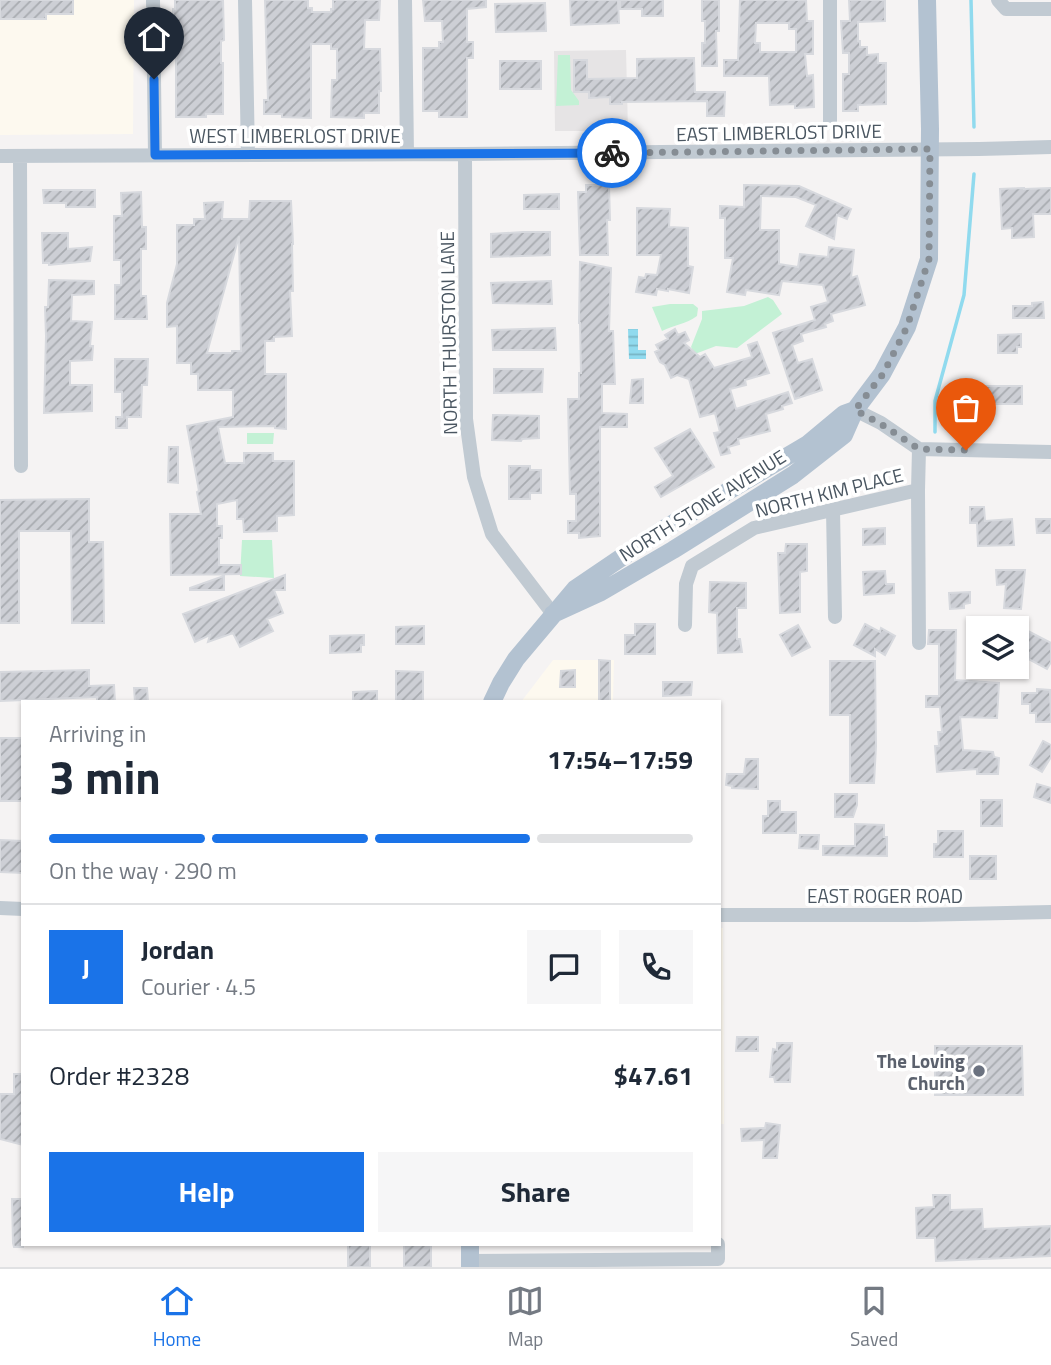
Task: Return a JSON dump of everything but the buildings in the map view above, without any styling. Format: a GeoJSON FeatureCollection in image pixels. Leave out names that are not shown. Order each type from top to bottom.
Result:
{"type":"FeatureCollection","features":[{"type":"Feature","properties":{"kind":"main road","name":"NORTH STONE AVENUE"},"geometry":{"type":"LineString","coordinates":[[493,700],[516,659],[553,614],[613,585],[793,475],[844,435],[855,410],[883,374],[907,327],[929,259],[930,53],[927,0]]}},
{"type":"Feature","properties":{"kind":"street"},"geometry":{"type":"LineString","coordinates":[[153,0],[155,155]]}},
{"type":"Feature","properties":{"kind":"street"},"geometry":{"type":"LineString","coordinates":[[245,0],[248,155]]}},
{"type":"Feature","properties":{"kind":"street"},"geometry":{"type":"LineString","coordinates":[[405,0],[407,155]]}},
{"type":"Feature","properties":{"kind":"street"},"geometry":{"type":"LineString","coordinates":[[830,0],[830,123]]}},
{"type":"Feature","properties":{"kind":"street"},"geometry":{"type":"LineString","coordinates":[[1002,5],[1051,9]]}},
{"type":"Feature","properties":{"kind":"street","name":"EAST LIMBERLOST DRIVE"},"geometry":{"type":"LineString","coordinates":[[465,154],[1051,146]]}},
{"type":"Feature","properties":{"kind":"street","name":"WEST LIMBERLOST DRIVE"},"geometry":{"type":"LineString","coordinates":[[0,156],[465,154]]}},
{"type":"Feature","properties":{"kind":"street","name":"NORTH THURSTON LANE"},"geometry":{"type":"LineString","coordinates":[[465,154],[466,419],[474,477],[492,534],[553,614]]}},
{"type":"Feature","properties":{"kind":"street"},"geometry":{"type":"LineString","coordinates":[[20,156],[21,466]]}},
{"type":"Feature","properties":{"kind":"street"},"geometry":{"type":"LineString","coordinates":[[855,410],[919,449],[1051,452]]}},
{"type":"Feature","properties":{"kind":"street"},"geometry":{"type":"LineString","coordinates":[[919,449],[919,643]]}},
{"type":"Feature","properties":{"kind":"street","name":"NORTH KIM PLACE"},"geometry":{"type":"LineString","coordinates":[[685,625],[686,584],[692,566],[754,528],[918,490]]}},
{"type":"Feature","properties":{"kind":"street"},"geometry":{"type":"LineString","coordinates":[[833,510],[835,617]]}},
{"type":"Feature","properties":{"kind":"street"},"geometry":{"type":"LineString","coordinates":[[0,908],[21,909]]}},
{"type":"Feature","properties":{"kind":"street","name":"EAST ROGER ROAD"},"geometry":{"type":"LineString","coordinates":[[721,915],[1051,912]]}},
{"type":"Feature","properties":{"kind":"street"},"geometry":{"type":"LineString","coordinates":[[470,1257],[718,1259],[718,1246]]}},
{"type":"Feature","properties":{"kind":"shaded area"},"geometry":{"type":"Polygon","coordinates":[[[0,0],[134,0],[133,134],[0,135],[0,0]]]}},
{"type":"Feature","properties":{"kind":"shaded area"},"geometry":{"type":"Polygon","coordinates":[[[626,50],[628,131],[555,131],[554,51],[626,50]]]}},
{"type":"Feature","properties":{"kind":"shaded area"},"geometry":{"type":"Polygon","coordinates":[[[553,660],[614,660],[613,700],[523,700],[553,660]]]}},
{"type":"Feature","properties":{"kind":"shaded area"},"geometry":{"type":"Polygon","coordinates":[[[721,928],[723,928],[724,1124],[721,1124],[721,928]]]}},
{"type":"Feature","properties":{"kind":"green space"},"geometry":{"type":"Polygon","coordinates":[[[558,55],[570,55],[571,90],[579,105],[556,106],[558,55]]]}},
{"type":"Feature","properties":{"kind":"green space"},"geometry":{"type":"Polygon","coordinates":[[[768,297],[782,314],[737,348],[716,346],[695,354],[691,347],[702,319],[702,311],[744,306],[768,297]]]}},
{"type":"Feature","properties":{"kind":"green space"},"geometry":{"type":"Polygon","coordinates":[[[693,304],[698,308],[697,316],[662,331],[652,307],[693,304]]]}},
{"type":"Feature","properties":{"kind":"green space"},"geometry":{"type":"Polygon","coordinates":[[[247,433],[274,433],[273,444],[247,444],[247,433]]]}},
{"type":"Feature","properties":{"kind":"green space"},"geometry":{"type":"Polygon","coordinates":[[[242,540],[272,540],[274,578],[240,576],[242,540]]]}},
{"type":"Feature","properties":{"kind":"water"},"geometry":{"type":"Polygon","coordinates":[[[628,329],[638,329],[638,350],[646,350],[646,359],[629,359],[628,329]]]}},
{"type":"Feature","properties":{"kind":"waterway"},"geometry":{"type":"LineString","coordinates":[[971,0],[974,127]]}},
{"type":"Feature","properties":{"kind":"waterway"},"geometry":{"type":"LineString","coordinates":[[935,432],[935,401],[964,295],[974,174]]}},
{"type":"Feature","properties":{"kind":"way so far"},"geometry":{"type":"LineString","coordinates":[[612,153],[930,149],[929,259],[907,327],[883,374],[855,410],[919,449],[966,450]]}},
{"type":"Feature","properties":{"kind":"place","name":"The Loving Church"},"geometry":{"type":"Point","coordinates":[979,1071]}},
{"type":"Feature","properties":{"kind":"route"},"geometry":{"type":"LineString","coordinates":[[154,79],[155,155],[612,153]]}}]}
